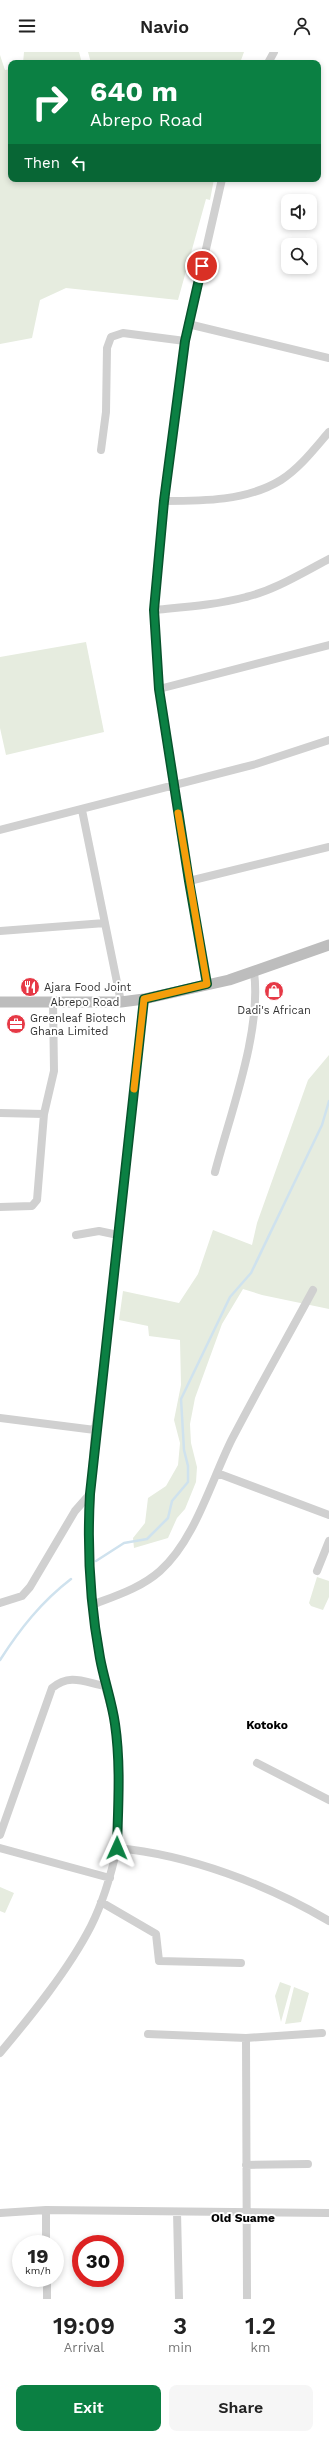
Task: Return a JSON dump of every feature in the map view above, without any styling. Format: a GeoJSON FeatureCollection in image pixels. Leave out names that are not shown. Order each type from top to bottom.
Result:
{"type":"FeatureCollection","features":[{"type":"Feature","properties":{"kind":"main road","name":"Abrepo Road"},"geometry":{"type":"LineString","coordinates":[[0,1002],[121,1002],[144,999],[254,972],[329,945]]}},
{"type":"Feature","properties":{"kind":"street"},"geometry":{"type":"LineString","coordinates":[[207,984],[189,881],[159,689],[154,610],[164,501],[185,341],[221,182]]}},
{"type":"Feature","properties":{"kind":"street"},"geometry":{"type":"LineString","coordinates":[[188,324],[329,358]]}},
{"type":"Feature","properties":{"kind":"street"},"geometry":{"type":"LineString","coordinates":[[102,450],[106,412],[108,348],[111,338],[123,333],[185,341]]}},
{"type":"Feature","properties":{"kind":"street"},"geometry":{"type":"LineString","coordinates":[[164,501],[203,502],[249,494],[282,480],[305,459],[329,432]]}},
{"type":"Feature","properties":{"kind":"street"},"geometry":{"type":"LineString","coordinates":[[154,610],[218,603],[247,597],[275,587],[329,559]]}},
{"type":"Feature","properties":{"kind":"street"},"geometry":{"type":"LineString","coordinates":[[159,689],[329,645]]}},
{"type":"Feature","properties":{"kind":"street"},"geometry":{"type":"LineString","coordinates":[[0,830],[256,764],[329,740]]}},
{"type":"Feature","properties":{"kind":"street"},"geometry":{"type":"LineString","coordinates":[[82,810],[121,1002]]}},
{"type":"Feature","properties":{"kind":"street"},"geometry":{"type":"LineString","coordinates":[[189,881],[329,847]]}},
{"type":"Feature","properties":{"kind":"street"},"geometry":{"type":"LineString","coordinates":[[0,930],[105,923]]}},
{"type":"Feature","properties":{"kind":"street"},"geometry":{"type":"LineString","coordinates":[[215,1172],[251,1038],[255,1010],[254,972]]}},
{"type":"Feature","properties":{"kind":"street"},"geometry":{"type":"LineString","coordinates":[[0,2053],[42,2001],[91,1927],[110,1878],[117,1848],[119,1761],[115,1722],[105,1686],[92,1605],[88,1534],[95,1430],[144,999]]}},
{"type":"Feature","properties":{"kind":"street"},"geometry":{"type":"LineString","coordinates":[[0,1207],[32,1206],[38,1200],[44,1114],[54,1071],[53,1002]]}},
{"type":"Feature","properties":{"kind":"street"},"geometry":{"type":"LineString","coordinates":[[0,1113],[44,1114]]}},
{"type":"Feature","properties":{"kind":"street"},"geometry":{"type":"LineString","coordinates":[[76,1234],[98,1231],[118,1235]]}},
{"type":"Feature","properties":{"kind":"street"},"geometry":{"type":"LineString","coordinates":[[92,1605],[140,1585],[160,1572],[176,1553],[189,1534],[232,1440],[313,1290]]}},
{"type":"Feature","properties":{"kind":"street"},"geometry":{"type":"LineString","coordinates":[[0,1418],[95,1430]]}},
{"type":"Feature","properties":{"kind":"street"},"geometry":{"type":"LineString","coordinates":[[217,1473],[329,1515]]}},
{"type":"Feature","properties":{"kind":"street"},"geometry":{"type":"LineString","coordinates":[[0,1603],[22,1596],[30,1588],[75,1511],[90,1494]]}},
{"type":"Feature","properties":{"kind":"street"},"geometry":{"type":"LineString","coordinates":[[317,1571],[329,1541]]}},
{"type":"Feature","properties":{"kind":"street"},"geometry":{"type":"LineString","coordinates":[[0,1835],[52,1688],[62,1680],[71,1678],[105,1686]]}},
{"type":"Feature","properties":{"kind":"street"},"geometry":{"type":"LineString","coordinates":[[257,1763],[329,1800]]}},
{"type":"Feature","properties":{"kind":"street"},"geometry":{"type":"LineString","coordinates":[[0,1848],[110,1878]]}},
{"type":"Feature","properties":{"kind":"street"},"geometry":{"type":"LineString","coordinates":[[117,1848],[135,1850],[215,1869],[271,1891],[329,1921]]}},
{"type":"Feature","properties":{"kind":"street"},"geometry":{"type":"LineString","coordinates":[[101,1902],[156,1934],[159,1961],[241,1963]]}},
{"type":"Feature","properties":{"kind":"street"},"geometry":{"type":"LineString","coordinates":[[148,2034],[246,2038],[322,2033]]}},
{"type":"Feature","properties":{"kind":"street"},"geometry":{"type":"LineString","coordinates":[[246,2038],[247,2299]]}},
{"type":"Feature","properties":{"kind":"street"},"geometry":{"type":"LineString","coordinates":[[246,2165],[308,2164]]}},
{"type":"Feature","properties":{"kind":"street"},"geometry":{"type":"LineString","coordinates":[[0,2213],[46,2210],[329,2213]]}},
{"type":"Feature","properties":{"kind":"street"},"geometry":{"type":"LineString","coordinates":[[46,2210],[46,2235]]}},
{"type":"Feature","properties":{"kind":"street"},"geometry":{"type":"LineString","coordinates":[[177,2212],[179,2299]]}},
{"type":"Feature","properties":{"kind":"street"},"geometry":{"type":"LineString","coordinates":[[47,2287],[47,2299]]}},
{"type":"Feature","properties":{"kind":"shaded area"},"geometry":{"type":"Polygon","coordinates":[[[24,52],[79,52],[81,60],[23,60],[24,52]]]}},
{"type":"Feature","properties":{"kind":"shaded area"},"geometry":{"type":"Polygon","coordinates":[[[88,52],[244,52],[241,60],[90,60],[88,52]]]}},
{"type":"Feature","properties":{"kind":"shaded area"},"geometry":{"type":"Polygon","coordinates":[[[0,55],[5,70],[8,70],[8,182],[213,182],[210,200],[206,199],[178,300],[66,288],[40,300],[32,338],[0,344],[0,55]]]}},
{"type":"Feature","properties":{"kind":"shaded area"},"geometry":{"type":"Polygon","coordinates":[[[86,642],[104,732],[6,755],[0,728],[0,657],[86,642]]]}},
{"type":"Feature","properties":{"kind":"shaded area"},"geometry":{"type":"Polygon","coordinates":[[[329,1055],[329,1309],[262,1295],[243,1289],[222,1324],[195,1398],[190,1424],[191,1443],[197,1467],[196,1482],[185,1509],[177,1518],[168,1538],[134,1548],[133,1538],[145,1523],[148,1498],[166,1486],[178,1465],[180,1443],[174,1420],[181,1385],[180,1340],[149,1336],[148,1326],[119,1320],[123,1291],[179,1303],[198,1274],[213,1230],[252,1245],[257,1223],[308,1080],[329,1055]]]}},
{"type":"Feature","properties":{"kind":"shaded area"},"geometry":{"type":"Polygon","coordinates":[[[317,1577],[329,1581],[329,1597],[323,1610],[311,1606],[309,1603],[317,1577]]]}},
{"type":"Feature","properties":{"kind":"shaded area"},"geometry":{"type":"Polygon","coordinates":[[[0,1887],[14,1893],[5,1913],[0,1911],[0,1887]]]}},
{"type":"Feature","properties":{"kind":"shaded area"},"geometry":{"type":"Polygon","coordinates":[[[280,1982],[291,1986],[281,2022],[275,1996],[280,1982]]]}},
{"type":"Feature","properties":{"kind":"shaded area"},"geometry":{"type":"Polygon","coordinates":[[[294,1987],[309,1993],[301,2022],[285,2024],[294,1987]]]}},
{"type":"Feature","properties":{"kind":"waterway"},"geometry":{"type":"LineString","coordinates":[[96,1561],[124,1543],[147,1539],[168,1518],[172,1501],[188,1482],[188,1466],[184,1450],[181,1399],[230,1297],[251,1273],[322,1125],[329,1101]]}},
{"type":"Feature","properties":{"kind":"waterway"},"geometry":{"type":"LineString","coordinates":[[0,1660],[32,1616],[50,1597],[71,1579]]}},
{"type":"Feature","properties":{"kind":"slow traffic"},"geometry":{"type":"LineString","coordinates":[[134,1089],[144,999],[207,984],[178,813]]}},
{"type":"Feature","properties":{"kind":"place","name":"Ajara Food Joint"},"geometry":{"type":"Point","coordinates":[30,987]}},
{"type":"Feature","properties":{"kind":"place","name":"Dadi's African"},"geometry":{"type":"Point","coordinates":[274,991]}},
{"type":"Feature","properties":{"kind":"place","name":"Greenleaf Biotech Ghana Limited"},"geometry":{"type":"Point","coordinates":[16,1024]}},
{"type":"Feature","properties":{"kind":"district","name":"Kotoko"},"geometry":{"type":"Point","coordinates":[267,1725]}},
{"type":"Feature","properties":{"kind":"district","name":"Old Suame"},"geometry":{"type":"Point","coordinates":[243,2218]}},
{"type":"Feature","properties":{"kind":"route"},"geometry":{"type":"LineString","coordinates":[[117,1848],[119,1761],[115,1722],[105,1686],[92,1605],[88,1534],[90,1494],[95,1430],[109,1325],[144,999],[207,984],[189,881],[159,689],[154,610],[164,501],[185,341],[202,266]]}}]}
